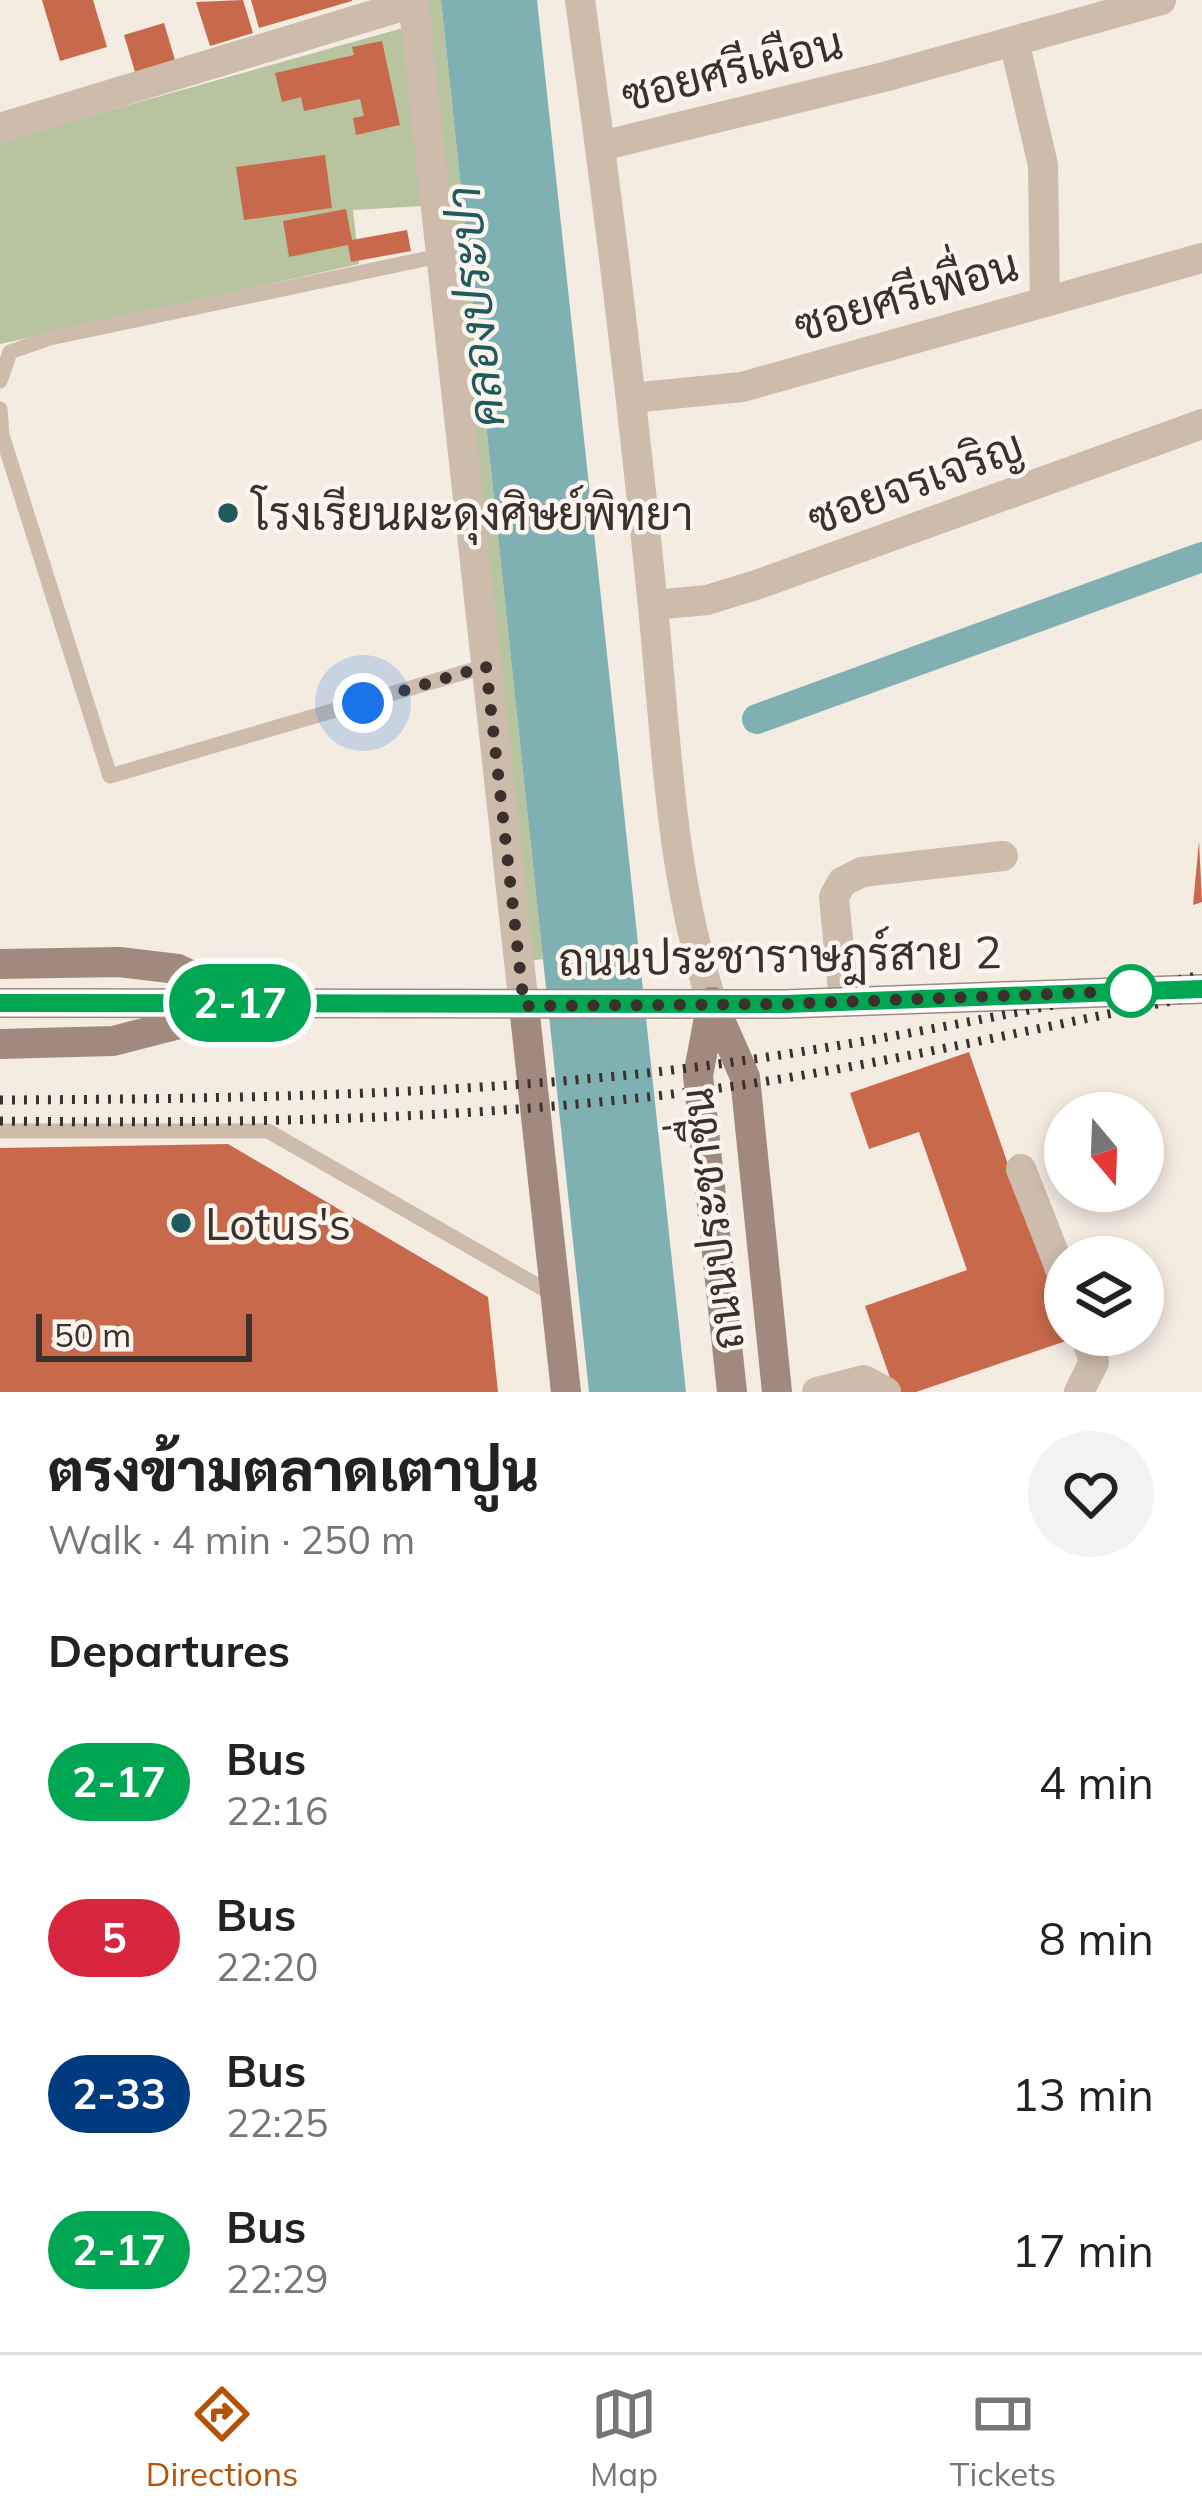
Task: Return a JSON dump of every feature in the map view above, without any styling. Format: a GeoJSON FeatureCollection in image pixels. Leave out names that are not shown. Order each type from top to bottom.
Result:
{"type":"FeatureCollection","features":[{"type":"Feature","properties":{"kind":"main road"},"geometry":{"type":"LineString","coordinates":[[0,964],[119,962],[178,969],[250,1004]]}},
{"type":"Feature","properties":{"kind":"main road","name":"ถนนประชาราษฎร์สาย 2"},"geometry":{"type":"LineString","coordinates":[[0,1003],[844,1002],[1202,989]]}},
{"type":"Feature","properties":{"kind":"main road","name":"ถนนประชาชื่น"},"geometry":{"type":"LineString","coordinates":[[712,1002],[698,1076],[732,1392]]}},
{"type":"Feature","properties":{"kind":"main road","name":"ถนนประชาชื่น"},"geometry":{"type":"LineString","coordinates":[[712,1002],[745,1077],[777,1392]]}},
{"type":"Feature","properties":{"kind":"main road"},"geometry":{"type":"LineString","coordinates":[[0,1044],[113,1041],[203,1022],[250,1004]]}},
{"type":"Feature","properties":{"kind":"main road"},"geometry":{"type":"LineString","coordinates":[[531,1005],[566,1392]]}},
{"type":"Feature","properties":{"kind":"street"},"geometry":{"type":"LineString","coordinates":[[580,0],[631,398],[680,859],[698,958],[712,1002]]}},
{"type":"Feature","properties":{"kind":"street","name":"ซอยศรีเผือน"},"geometry":{"type":"LineString","coordinates":[[601,146],[1014,41],[1120,5],[1161,0]]}},
{"type":"Feature","properties":{"kind":"street"},"geometry":{"type":"LineString","coordinates":[[0,128],[413,2],[486,666],[531,1005]]}},
{"type":"Feature","properties":{"kind":"street"},"geometry":{"type":"LineString","coordinates":[[1014,41],[1043,165],[1045,302]]}},
{"type":"Feature","properties":{"kind":"street","name":"ซอยศรีเพื่อน"},"geometry":{"type":"LineString","coordinates":[[631,398],[742,387],[1202,258]]}},
{"type":"Feature","properties":{"kind":"street","name":"ซอยจรเจริญ"},"geometry":{"type":"LineString","coordinates":[[653,604],[707,600],[759,584],[1202,424]]}},
{"type":"Feature","properties":{"kind":"street"},"geometry":{"type":"LineString","coordinates":[[844,1002],[834,897],[842,882],[862,872],[1003,856]]}},
{"type":"Feature","properties":{"kind":"street"},"geometry":{"type":"LineString","coordinates":[[1021,1169],[1047,1236]]}},
{"type":"Feature","properties":{"kind":"street"},"geometry":{"type":"LineString","coordinates":[[1079,1392],[1094,1362],[1092,1356]]}},
{"type":"Feature","properties":{"kind":"street"},"geometry":{"type":"LineString","coordinates":[[817,1392],[864,1380],[886,1392]]}},
{"type":"Feature","properties":{"kind":"lane"},"geometry":{"type":"LineString","coordinates":[[0,381],[10,352],[50,338],[439,256]]}},
{"type":"Feature","properties":{"kind":"lane"},"geometry":{"type":"LineString","coordinates":[[0,409],[2,435],[110,776],[486,666]]}},
{"type":"Feature","properties":{"kind":"lane"},"geometry":{"type":"LineString","coordinates":[[0,1131],[268,1131],[556,1297]]}},
{"type":"Feature","properties":{"kind":"green space"},"geometry":{"type":"Polygon","coordinates":[[[421,0],[441,0],[543,959],[530,961],[421,0]]]}},
{"type":"Feature","properties":{"kind":"green space"},"geometry":{"type":"Polygon","coordinates":[[[403,28],[422,206],[353,210],[359,264],[0,344],[0,141],[403,28]]]}},
{"type":"Feature","properties":{"kind":"water","name":"คลองประปา"},"geometry":{"type":"Polygon","coordinates":[[[441,0],[537,0],[686,1392],[589,1392],[441,0]]]}},
{"type":"Feature","properties":{"kind":"building"},"geometry":{"type":"Polygon","coordinates":[[[42,0],[93,0],[107,47],[60,61],[42,0]]]}},
{"type":"Feature","properties":{"kind":"building"},"geometry":{"type":"Polygon","coordinates":[[[243,0],[253,33],[210,46],[196,2],[243,0]]]}},
{"type":"Feature","properties":{"kind":"building"},"geometry":{"type":"Polygon","coordinates":[[[251,0],[352,0],[352,1],[259,28],[251,0]]]}},
{"type":"Feature","properties":{"kind":"building"},"geometry":{"type":"Polygon","coordinates":[[[164,23],[175,60],[135,72],[124,35],[164,23]]]}},
{"type":"Feature","properties":{"kind":"building"},"geometry":{"type":"Polygon","coordinates":[[[382,41],[400,125],[356,135],[353,118],[364,116],[360,99],[304,111],[301,97],[282,102],[275,73],[354,55],[352,47],[382,41]]]}},
{"type":"Feature","properties":{"kind":"building"},"geometry":{"type":"Polygon","coordinates":[[[325,155],[332,208],[244,220],[236,167],[325,155]]]}},
{"type":"Feature","properties":{"kind":"building"},"geometry":{"type":"Polygon","coordinates":[[[346,209],[352,240],[407,230],[411,251],[351,262],[348,245],[289,257],[283,221],[346,209]]]}},
{"type":"Feature","properties":{"kind":"building"},"geometry":{"type":"Polygon","coordinates":[[[1199,841],[1202,902],[1193,905],[1199,841]]]}},
{"type":"Feature","properties":{"kind":"building"},"geometry":{"type":"Polygon","coordinates":[[[969,1052],[1044,1268],[1044,1348],[916,1392],[895,1392],[865,1306],[967,1270],[919,1132],[869,1149],[850,1093],[969,1052]]]}},
{"type":"Feature","properties":{"kind":"building","name":"Lotus's"},"geometry":{"type":"Polygon","coordinates":[[[228,1144],[488,1297],[498,1392],[0,1392],[0,1148],[228,1144]]]}},
{"type":"Feature","properties":{"kind":"waterway"},"geometry":{"type":"LineString","coordinates":[[757,719],[1202,557]]}},
{"type":"Feature","properties":{"kind":"railway"},"geometry":{"type":"LineString","coordinates":[[0,1100],[393,1092],[628,1075],[844,1045],[1202,975]]}},
{"type":"Feature","properties":{"kind":"railway"},"geometry":{"type":"LineString","coordinates":[[0,1121],[378,1117],[567,1105],[755,1083],[867,1064],[1202,995]]}},
{"type":"Feature","properties":{"kind":"bus line","name":"2-17"},"geometry":{"type":"LineString","coordinates":[[0,1003],[785,1004],[1202,989]]}},
{"type":"Feature","properties":{"kind":"place","name":"โรงเรียนผะดุงศิษย์พิทยา"},"geometry":{"type":"Point","coordinates":[228,513]}},
{"type":"Feature","properties":{"kind":"place","name":"Lotus's"},"geometry":{"type":"Point","coordinates":[181,1223]}},
{"type":"Feature","properties":{"kind":"route"},"geometry":{"type":"LineString","coordinates":[[363,703],[486,666],[524,1006],[785,1004],[1131,991]]}}]}
